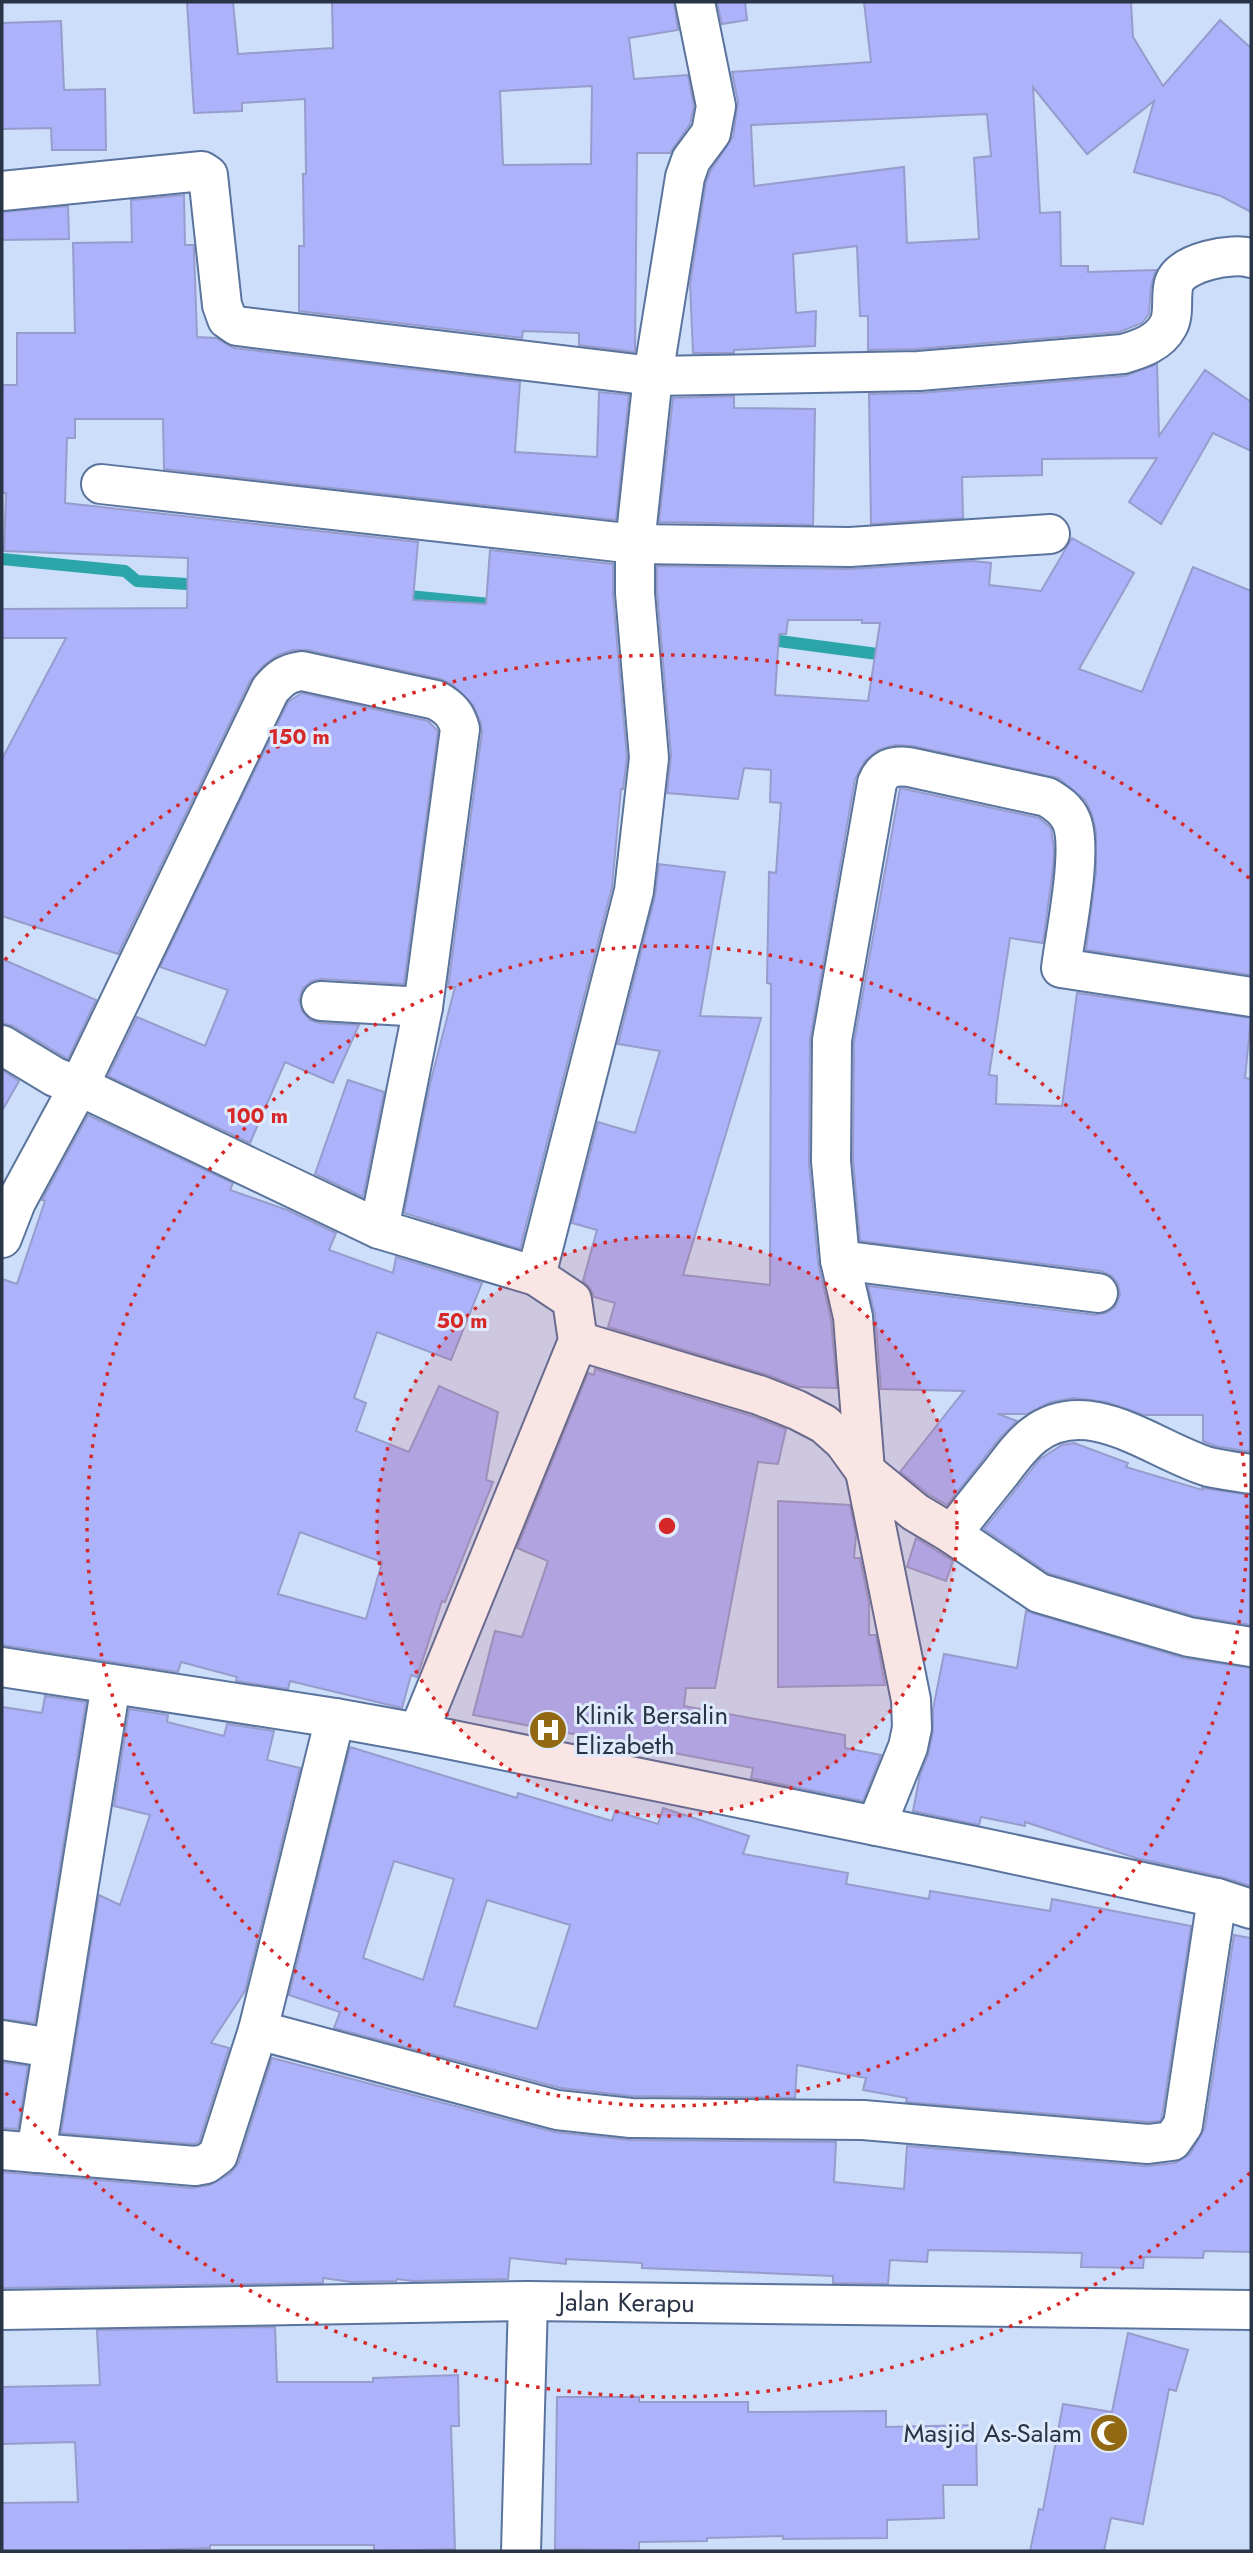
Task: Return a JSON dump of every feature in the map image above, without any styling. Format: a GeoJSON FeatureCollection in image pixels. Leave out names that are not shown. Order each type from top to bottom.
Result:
{"type":"FeatureCollection","features":[{"type":"Feature","properties":{"kind":"street"},"geometry":{"type":"LineString","coordinates":[[536,1276],[634,891],[649,758],[635,593],[635,544],[653,376],[685,177],[691,160],[711,133],[716,106],[695,2]]}},
{"type":"Feature","properties":{"kind":"street"},"geometry":{"type":"LineString","coordinates":[[2,191],[202,171],[208,175],[222,305],[227,319],[237,326],[653,376],[919,371],[1123,354],[1154,341],[1169,326],[1174,282],[1184,269],[1232,254],[1251,258]]}},
{"type":"Feature","properties":{"kind":"street"},"geometry":{"type":"LineString","coordinates":[[101,484],[635,544],[850,547],[1050,534]]}},
{"type":"Feature","properties":{"kind":"street"},"geometry":{"type":"LineString","coordinates":[[2,1238],[16,1202],[79,1086],[270,690],[288,673],[302,671],[436,700],[457,717],[460,729],[423,1007],[379,1230]]}},
{"type":"Feature","properties":{"kind":"street"},"geometry":{"type":"LineString","coordinates":[[876,1826],[908,1746],[912,1728],[911,1700],[865,1471],[853,1317],[840,1260],[831,1161],[832,1040],[849,932],[880,774],[888,768],[909,767],[1047,797],[1062,806],[1071,819],[1075,834],[1074,867],[1061,968],[1251,997]]}},
{"type":"Feature","properties":{"kind":"street"},"geometry":{"type":"LineString","coordinates":[[321,1001],[423,1007]]}},
{"type":"Feature","properties":{"kind":"street"},"geometry":{"type":"LineString","coordinates":[[2,1045],[55,1077],[79,1086],[379,1230],[536,1276],[572,1300],[578,1341],[418,1733]]}},
{"type":"Feature","properties":{"kind":"street"},"geometry":{"type":"LineString","coordinates":[[840,1260],[1098,1293]]}},
{"type":"Feature","properties":{"kind":"street"},"geometry":{"type":"LineString","coordinates":[[578,1341],[759,1395],[824,1424],[844,1441],[865,1471],[915,1511],[1039,1593],[1189,1637],[1251,1647]]}},
{"type":"Feature","properties":{"kind":"street"},"geometry":{"type":"LineString","coordinates":[[952,1534],[1017,1452],[1048,1426],[1069,1422],[1094,1422],[1124,1429],[1209,1467],[1251,1474]]}},
{"type":"Feature","properties":{"kind":"street"},"geometry":{"type":"LineString","coordinates":[[2,1667],[418,1733],[876,1826],[1234,1904],[1183,2125],[1172,2141],[1162,2143],[863,2120],[631,2118],[557,2110],[258,2030]]}},
{"type":"Feature","properties":{"kind":"street"},"geometry":{"type":"LineString","coordinates":[[111,1684],[52,2048],[19,2152],[195,2166],[206,2164],[218,2155],[258,2030],[335,1718]]}},
{"type":"Feature","properties":{"kind":"street"},"geometry":{"type":"LineString","coordinates":[[2,2040],[52,2048]]}},
{"type":"Feature","properties":{"kind":"street"},"geometry":{"type":"LineString","coordinates":[[521,2551],[528,2301]]}},
{"type":"Feature","properties":{"kind":"street","name":"Jalan Kerapu"},"geometry":{"type":"LineString","coordinates":[[2,2310],[528,2301],[1251,2310]]}},
{"type":"Feature","properties":{"kind":"building"},"geometry":{"type":"Polygon","coordinates":[[[187,2],[233,2],[238,54],[333,48],[332,2],[674,2],[678,30],[629,38],[634,79],[688,75],[694,106],[690,124],[670,153],[637,153],[635,352],[579,345],[579,333],[523,331],[522,338],[299,311],[299,246],[304,246],[305,99],[242,103],[242,111],[194,113],[187,2]],[[592,86],[500,91],[503,165],[591,164],[592,86]]]}},
{"type":"Feature","properties":{"kind":"building"},"geometry":{"type":"Polygon","coordinates":[[[717,2],[745,2],[747,20],[722,24],[717,2]]]}},
{"type":"Feature","properties":{"kind":"building"},"geometry":{"type":"Polygon","coordinates":[[[864,2],[1131,2],[1133,37],[1163,86],[1220,20],[1251,48],[1251,212],[1221,196],[1134,172],[1154,101],[1087,154],[1033,87],[1040,213],[1060,212],[1061,266],[1088,266],[1088,272],[1156,270],[1151,286],[1149,314],[1142,323],[1119,332],[918,349],[868,350],[868,316],[860,316],[857,246],[793,254],[796,313],[816,311],[815,346],[734,350],[734,353],[693,353],[690,284],[706,182],[733,137],[738,102],[732,72],[871,62],[864,2]],[[987,114],[751,125],[754,186],[904,167],[907,243],[979,239],[974,158],[991,156],[987,114]]]}},
{"type":"Feature","properties":{"kind":"building"},"geometry":{"type":"Polygon","coordinates":[[[61,21],[64,90],[105,89],[106,150],[52,150],[51,128],[2,129],[2,23],[61,21]]]}},
{"type":"Feature","properties":{"kind":"building"},"geometry":{"type":"Polygon","coordinates":[[[184,195],[185,245],[194,245],[197,337],[216,338],[234,348],[520,382],[515,452],[597,457],[599,392],[629,395],[616,520],[164,469],[163,419],[75,419],[75,438],[67,438],[65,503],[418,542],[413,600],[486,604],[490,550],[613,564],[613,595],[627,758],[621,789],[612,887],[520,1249],[404,1213],[430,1084],[455,987],[448,987],[482,732],[473,705],[452,684],[441,679],[307,650],[293,650],[278,655],[263,666],[250,681],[118,954],[2,916],[2,759],[66,638],[2,638],[2,609],[187,608],[188,558],[4,551],[6,493],[2,493],[2,385],[17,385],[17,333],[75,333],[73,243],[132,242],[131,200],[184,195]]]}},
{"type":"Feature","properties":{"kind":"building"},"geometry":{"type":"Polygon","coordinates":[[[68,206],[69,239],[2,240],[2,212],[68,206]]]}},
{"type":"Feature","properties":{"kind":"building"},"geometry":{"type":"Polygon","coordinates":[[[1157,364],[1159,436],[1205,370],[1251,402],[1251,451],[1213,433],[1161,524],[1129,502],[1157,458],[1042,459],[1042,475],[962,477],[963,518],[871,524],[869,394],[921,393],[1125,376],[1157,364]]]}},
{"type":"Feature","properties":{"kind":"building"},"geometry":{"type":"Polygon","coordinates":[[[734,396],[734,408],[815,409],[813,525],[659,522],[673,398],[734,396]]]}},
{"type":"Feature","properties":{"kind":"building"},"geometry":{"type":"Polygon","coordinates":[[[1072,538],[1134,573],[1079,669],[1142,692],[1193,567],[1251,591],[1251,975],[1086,950],[1096,872],[1096,831],[1085,800],[1058,778],[913,746],[895,745],[878,750],[865,761],[855,779],[810,1040],[809,1163],[818,1262],[831,1320],[837,1388],[798,1387],[765,1374],[608,1327],[615,1303],[594,1297],[583,1281],[597,1230],[572,1223],[598,1122],[635,1133],[660,1051],[618,1044],[655,896],[659,864],[725,872],[700,1016],[761,1018],[683,1275],[770,1285],[771,984],[767,983],[769,872],[776,873],[781,803],[770,802],[771,770],[744,768],[738,799],[667,793],[671,756],[657,566],[850,569],[973,561],[991,563],[989,585],[1041,591],[1072,538]],[[788,620],[786,634],[779,634],[775,695],[868,701],[880,623],[862,623],[862,620],[788,620]]]}},
{"type":"Feature","properties":{"kind":"building"},"geometry":{"type":"Polygon","coordinates":[[[302,693],[428,721],[438,731],[404,984],[322,979],[312,981],[303,988],[299,1000],[302,1011],[310,1020],[359,1025],[333,1083],[285,1062],[250,1143],[108,1076],[137,1017],[205,1046],[228,990],[160,967],[288,702],[302,693]]]}},
{"type":"Feature","properties":{"kind":"building"},"geometry":{"type":"Polygon","coordinates":[[[900,788],[1039,818],[1051,828],[1053,868],[1043,943],[1010,938],[989,1075],[997,1076],[996,1104],[1062,1106],[1077,993],[1251,1018],[1245,1078],[1251,1079],[1251,1452],[1215,1446],[1203,1441],[1203,1415],[1144,1415],[1106,1402],[1074,1398],[1051,1402],[1027,1414],[998,1414],[1017,1421],[1000,1438],[947,1505],[900,1472],[964,1391],[881,1389],[875,1315],[868,1286],[1095,1315],[1106,1313],[1115,1307],[1120,1295],[1118,1284],[1112,1276],[1101,1271],[860,1241],[853,1160],[854,1042],[900,788]]]}},
{"type":"Feature","properties":{"kind":"building"},"geometry":{"type":"Polygon","coordinates":[[[2,959],[96,1000],[68,1059],[13,1026],[2,1023],[2,959]]]}},
{"type":"Feature","properties":{"kind":"building"},"geometry":{"type":"Polygon","coordinates":[[[2,1070],[19,1081],[2,1111],[2,1070]]]}},
{"type":"Feature","properties":{"kind":"building"},"geometry":{"type":"Polygon","coordinates":[[[348,1080],[384,1092],[363,1197],[315,1174],[348,1080]]]}},
{"type":"Feature","properties":{"kind":"building"},"geometry":{"type":"Polygon","coordinates":[[[88,1115],[233,1183],[230,1190],[287,1210],[336,1233],[329,1250],[393,1273],[396,1257],[482,1283],[451,1360],[377,1332],[354,1398],[366,1403],[356,1431],[409,1452],[439,1386],[498,1412],[486,1480],[493,1482],[445,1602],[442,1601],[417,1677],[411,1675],[402,1708],[290,1681],[288,1689],[236,1681],[237,1677],[181,1662],[178,1672],[2,1645],[2,1279],[17,1284],[45,1201],[42,1200],[88,1115]],[[300,1532],[278,1594],[366,1619],[382,1562],[300,1532]]]}},
{"type":"Feature","properties":{"kind":"building"},"geometry":{"type":"Polygon","coordinates":[[[595,1369],[752,1416],[786,1429],[778,1464],[758,1462],[715,1688],[686,1688],[684,1706],[845,1735],[845,1748],[881,1755],[863,1801],[751,1778],[753,1768],[473,1715],[495,1631],[522,1637],[548,1561],[517,1548],[588,1373],[594,1375],[595,1369]]]}},
{"type":"Feature","properties":{"kind":"building"},"geometry":{"type":"Polygon","coordinates":[[[1074,1443],[1128,1463],[1126,1467],[1202,1490],[1251,1495],[1251,1625],[1194,1616],[1048,1573],[984,1529],[1040,1459],[1062,1445],[1074,1443]]]}},
{"type":"Feature","properties":{"kind":"building"},"geometry":{"type":"Polygon","coordinates":[[[778,1501],[850,1505],[856,1535],[854,1558],[860,1558],[869,1603],[869,1635],[876,1635],[885,1685],[778,1687],[778,1501]]]}},
{"type":"Feature","properties":{"kind":"building"},"geometry":{"type":"Polygon","coordinates":[[[916,1538],[953,1561],[946,1581],[907,1567],[916,1538]]]}},
{"type":"Feature","properties":{"kind":"building"},"geometry":{"type":"Polygon","coordinates":[[[1026,1611],[1183,1658],[1251,1668],[1251,1886],[1136,1858],[1025,1822],[1025,1826],[981,1817],[979,1825],[913,1811],[933,1732],[933,1709],[944,1654],[1017,1668],[1026,1611]]]}},
{"type":"Feature","properties":{"kind":"building"},"geometry":{"type":"Polygon","coordinates":[[[45,1696],[86,1702],[35,2023],[2,2019],[2,1707],[42,1713],[45,1696]]]}},
{"type":"Feature","properties":{"kind":"building"},"geometry":{"type":"Polygon","coordinates":[[[129,1709],[168,1715],[167,1722],[224,1736],[227,1724],[274,1731],[267,1760],[300,1768],[245,1991],[211,2043],[229,2048],[199,2142],[194,2144],[61,2133],[99,1895],[120,1905],[150,1815],[114,1806],[129,1709]]]}},
{"type":"Feature","properties":{"kind":"building"},"geometry":{"type":"Polygon","coordinates":[[[350,1747],[517,1798],[518,1793],[612,1821],[615,1811],[658,1824],[663,1808],[749,1836],[743,1854],[848,1873],[846,1884],[929,1899],[930,1891],[1050,1911],[1052,1899],[1191,1926],[1162,2117],[1160,2121],[1148,2122],[906,2102],[907,2098],[863,2090],[866,2078],[797,2065],[795,2098],[632,2096],[561,2088],[334,2028],[340,2012],[289,1995],[350,1747]],[[394,1861],[363,1958],[423,1980],[454,1879],[394,1861]],[[487,1900],[454,2006],[537,2029],[570,1925],[487,1900]]]}},
{"type":"Feature","properties":{"kind":"building"},"geometry":{"type":"Polygon","coordinates":[[[1234,1935],[1251,1938],[1251,2252],[1204,2251],[1203,2258],[1144,2257],[1143,2268],[1081,2267],[1082,2253],[928,2250],[927,2262],[890,2260],[888,2284],[833,2283],[833,2276],[642,2268],[642,2263],[566,2259],[566,2264],[510,2258],[508,2279],[397,2279],[351,2282],[323,2278],[323,2283],[2,2288],[2,2172],[193,2188],[210,2185],[231,2173],[239,2162],[272,2058],[554,2132],[631,2140],[836,2142],[834,2182],[904,2189],[907,2146],[1146,2166],[1175,2163],[1190,2154],[1205,2128],[1234,1935]]]}},
{"type":"Feature","properties":{"kind":"building"},"geometry":{"type":"Polygon","coordinates":[[[2,2062],[28,2066],[18,2129],[2,2128],[2,2062]]]}},
{"type":"Feature","properties":{"kind":"building"},"geometry":{"type":"Polygon","coordinates":[[[275,2327],[277,2382],[373,2382],[373,2378],[458,2375],[459,2426],[451,2426],[455,2549],[374,2551],[374,2545],[210,2545],[210,2548],[124,2551],[2,2551],[2,2503],[78,2502],[75,2442],[2,2444],[2,2387],[100,2385],[97,2330],[275,2327]]]}},
{"type":"Feature","properties":{"kind":"building","name":"Masjid As-Salam"},"geometry":{"type":"Polygon","coordinates":[[[1128,2333],[1188,2350],[1176,2391],[1169,2389],[1143,2524],[1111,2518],[1104,2551],[1030,2551],[1039,2509],[1043,2510],[1063,2404],[1112,2412],[1128,2333]]]}},
{"type":"Feature","properties":{"kind":"building"},"geometry":{"type":"Polygon","coordinates":[[[557,2397],[639,2397],[639,2402],[748,2402],[748,2412],[886,2411],[886,2427],[976,2425],[977,2485],[943,2485],[944,2518],[887,2520],[887,2538],[707,2538],[707,2541],[639,2542],[639,2550],[555,2549],[557,2397]]]}},
{"type":"Feature","properties":{"kind":"waterway"},"geometry":{"type":"LineString","coordinates":[[2,559],[125,571],[137,581],[203,585]]}},
{"type":"Feature","properties":{"kind":"waterway"},"geometry":{"type":"LineString","coordinates":[[399,595],[500,605]]}},
{"type":"Feature","properties":{"kind":"waterway"},"geometry":{"type":"LineString","coordinates":[[764,639],[885,655]]}},
{"type":"Feature","properties":{"kind":"place","name":"Klinik Bersalin Elizabeth"},"geometry":{"type":"Point","coordinates":[548,1730]}},
{"type":"Feature","properties":{"kind":"place","name":"Masjid As-Salam"},"geometry":{"type":"Point","coordinates":[1109,2433]}}]}
